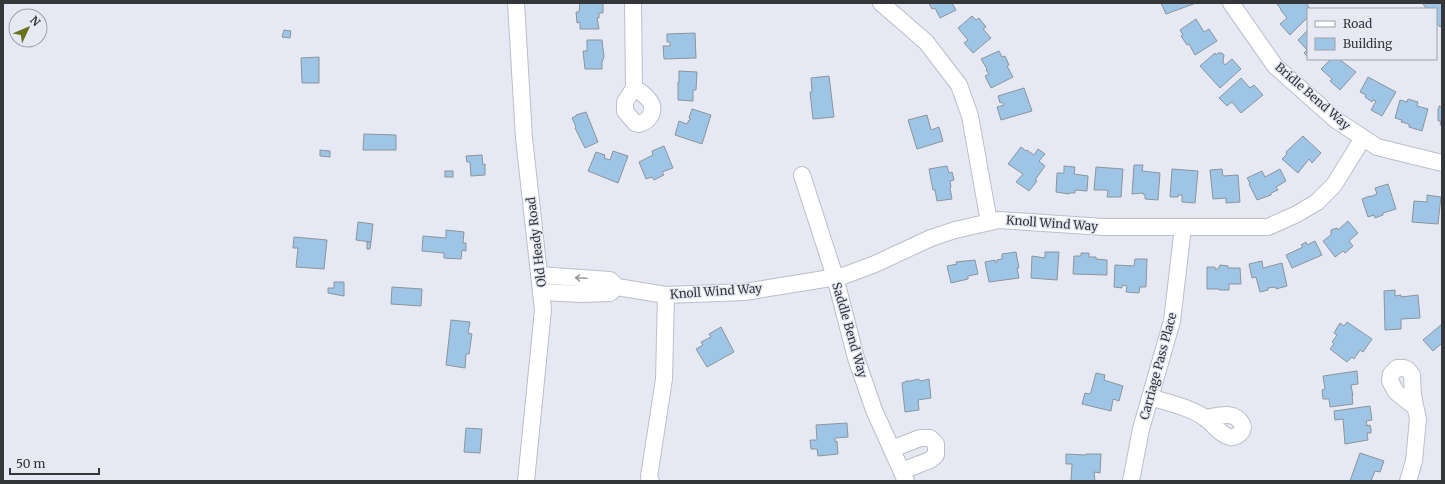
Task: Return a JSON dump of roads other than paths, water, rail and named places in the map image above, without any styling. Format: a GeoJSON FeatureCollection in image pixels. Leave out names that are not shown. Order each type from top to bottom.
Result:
{"type":"FeatureCollection","features":[{"type":"Feature","properties":{"kind":"street","name":"Old Heady Road"},"geometry":{"type":"LineString","coordinates":[[516,3],[524,138],[543,310],[526,481]]}},
{"type":"Feature","properties":{"kind":"street"},"geometry":{"type":"LineString","coordinates":[[633,3],[634,88]]}},
{"type":"Feature","properties":{"kind":"street"},"geometry":{"type":"LineString","coordinates":[[881,3],[926,42],[959,85],[970,116],[989,222]]}},
{"type":"Feature","properties":{"kind":"street","name":"Bridle Bend Way"},"geometry":{"type":"LineString","coordinates":[[1231,3],[1275,66],[1336,120],[1376,147],[1442,163]]}},
{"type":"Feature","properties":{"kind":"street","name":"Knoll Wind Way"},"geometry":{"type":"LineString","coordinates":[[539,275],[610,280],[617,287],[666,295],[745,292],[843,276],[875,264],[931,238],[955,230],[999,220],[1104,227],[1268,227],[1297,214],[1317,202],[1334,185],[1363,138]]}},
{"type":"Feature","properties":{"kind":"street","name":"Saddle Bend Way"},"geometry":{"type":"LineString","coordinates":[[802,175],[835,277],[856,358],[874,410],[904,476]]}},
{"type":"Feature","properties":{"kind":"street","name":"Carriage Pass Place"},"geometry":{"type":"LineString","coordinates":[[1130,481],[1141,429],[1172,321],[1183,227]]}},
{"type":"Feature","properties":{"kind":"street","name":"Knoll Wind Way"},"geometry":{"type":"LineString","coordinates":[[542,292],[582,294],[610,293],[617,287]]}},
{"type":"Feature","properties":{"kind":"street"},"geometry":{"type":"LineString","coordinates":[[651,481],[649,477],[664,379],[666,295]]}},
{"type":"Feature","properties":{"kind":"street"},"geometry":{"type":"LineString","coordinates":[[1150,397],[1205,418]]}},
{"type":"Feature","properties":{"kind":"street"},"geometry":{"type":"LineString","coordinates":[[1408,481],[1414,461],[1418,418],[1415,407]]}},
{"type":"Feature","properties":{"kind":"street"},"geometry":{"type":"LineString","coordinates":[[892,449],[920,438],[930,438],[936,444],[936,455],[904,476]]}}]}
